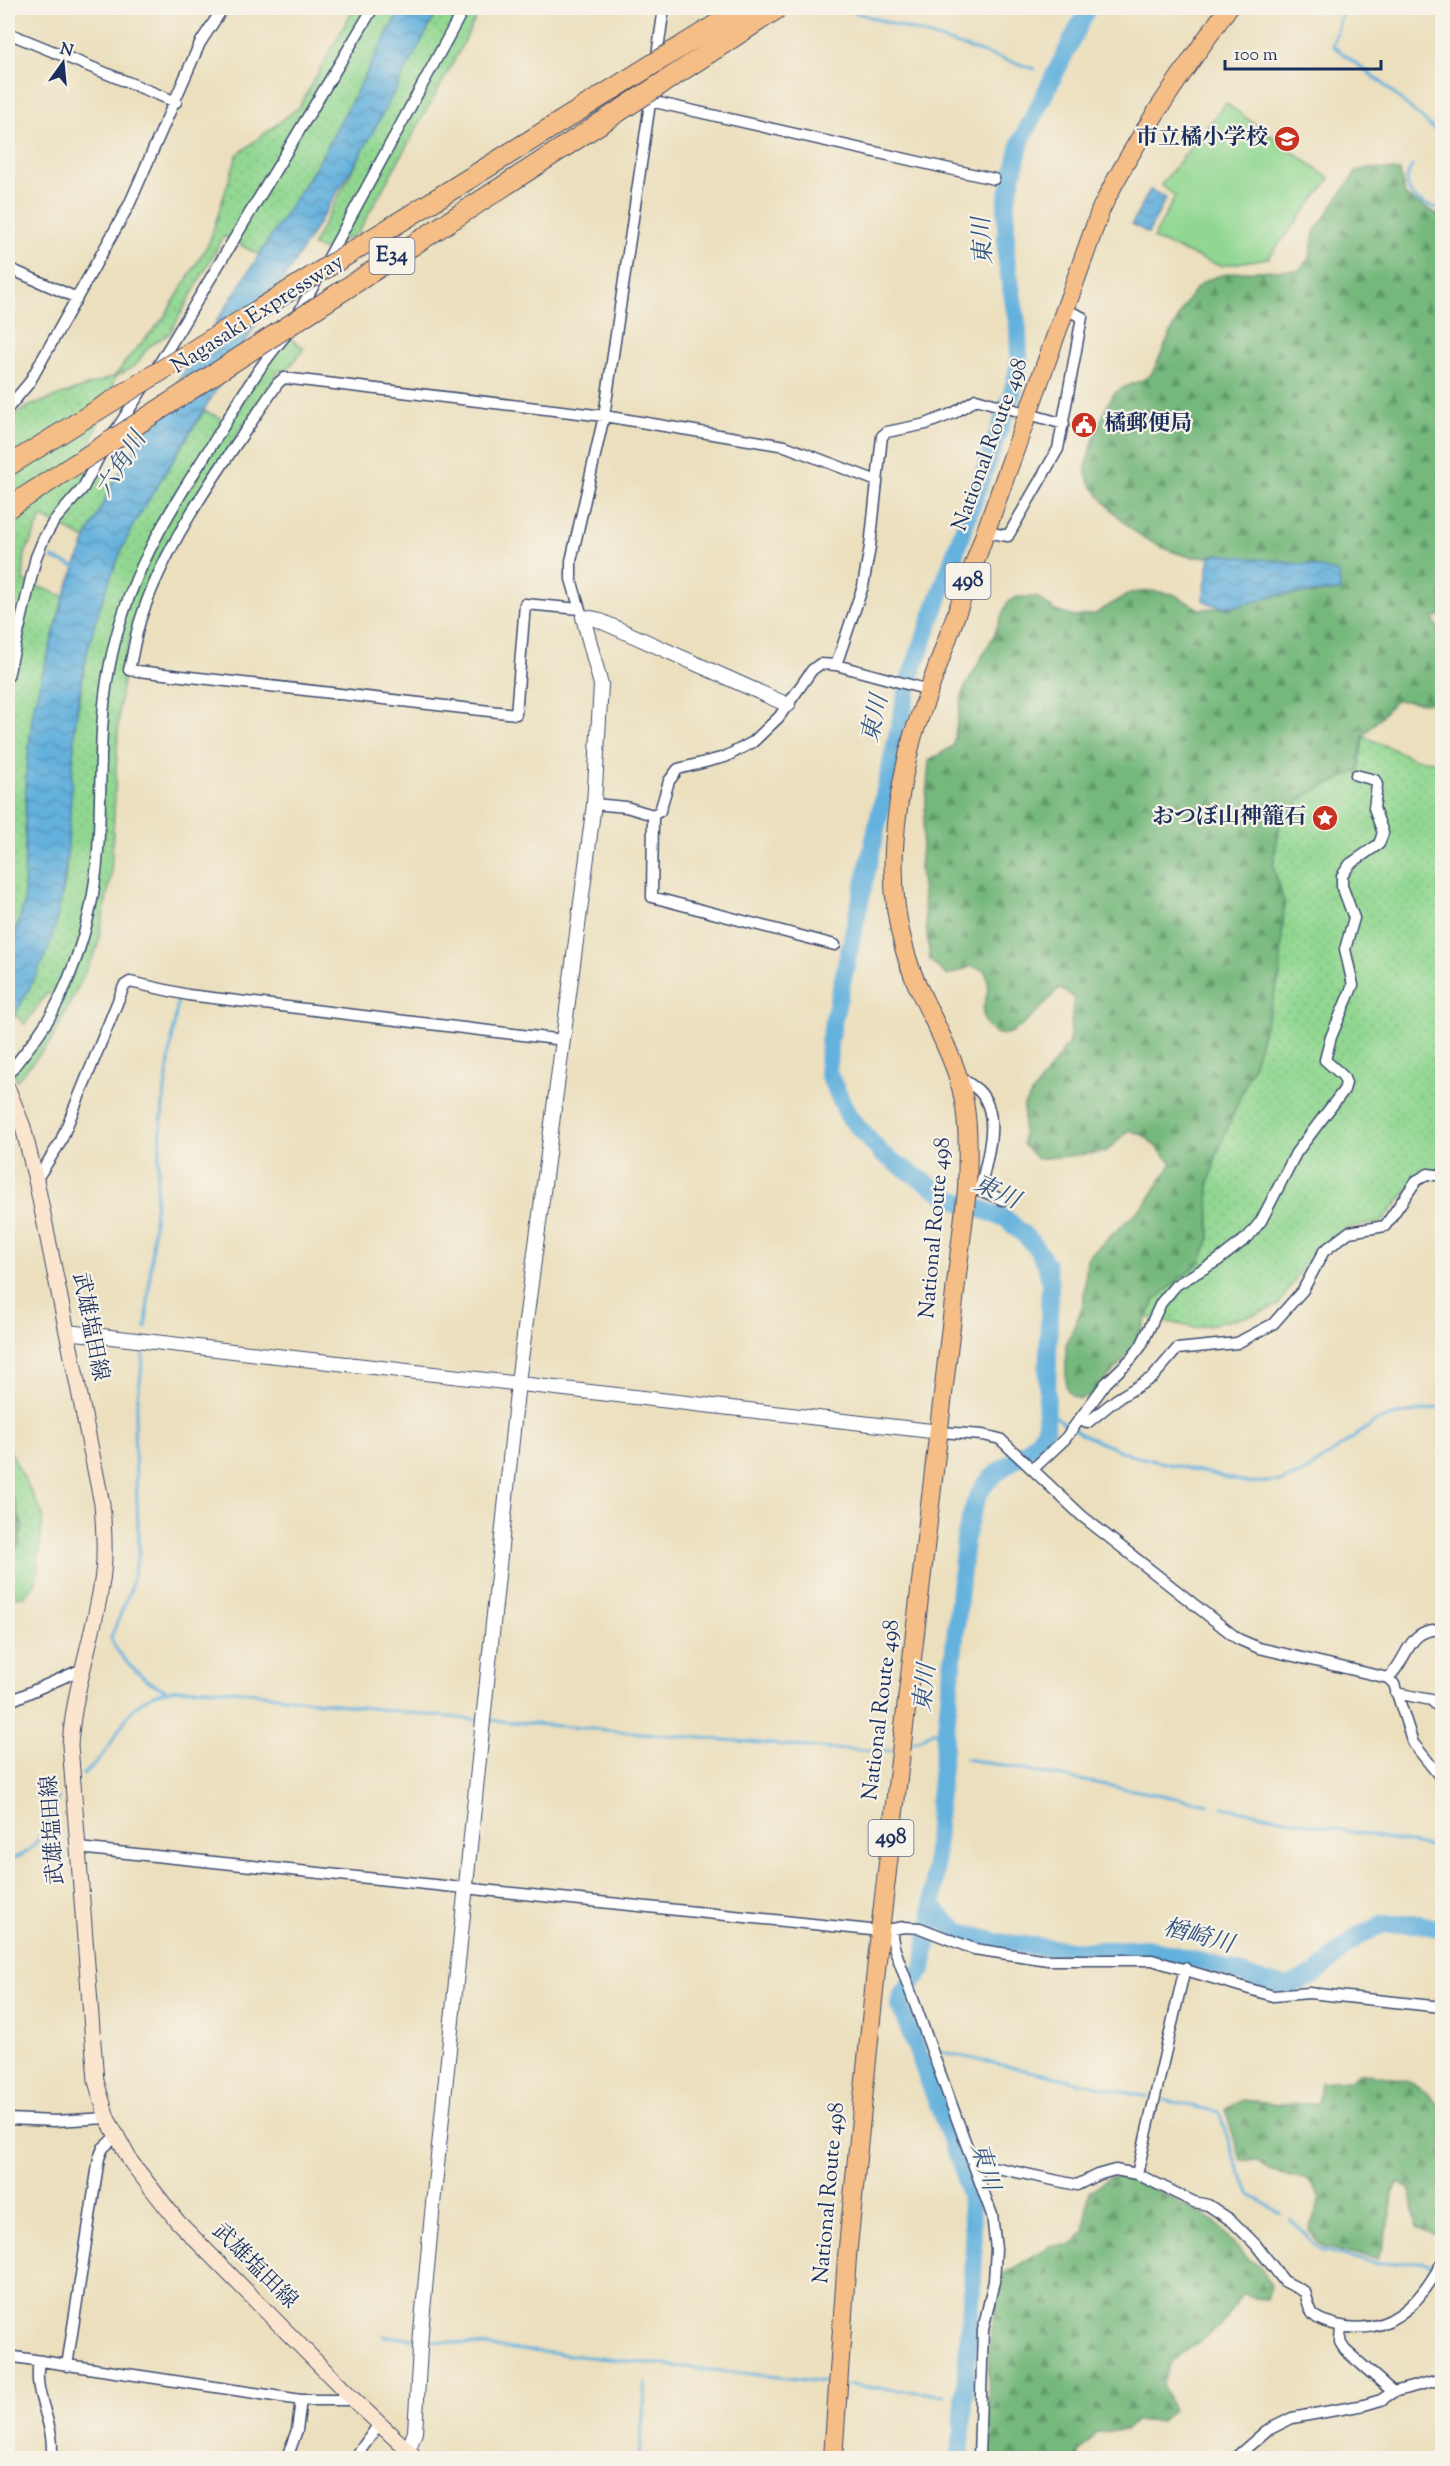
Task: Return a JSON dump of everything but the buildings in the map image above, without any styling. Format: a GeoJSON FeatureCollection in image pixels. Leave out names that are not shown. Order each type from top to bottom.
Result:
{"type":"FeatureCollection","features":[{"type":"Feature","properties":{"kind":"highway","name":"Nagasaki Expressway"},"geometry":{"type":"LineString","coordinates":[[8,466],[743,8]]}},
{"type":"Feature","properties":{"kind":"highway","name":"Nagasaki Expressway"},"geometry":{"type":"LineString","coordinates":[[8,508],[778,8]]}},
{"type":"Feature","properties":{"kind":"highway","name":"National Route 498"},"geometry":{"type":"LineString","coordinates":[[833,2458],[847,2257],[964,1218],[974,1190],[968,1119],[958,1076],[904,950],[894,884],[894,847],[899,799],[924,689],[985,532],[1022,412],[1101,209],[1123,164],[1154,112],[1228,8]]}},
{"type":"Feature","properties":{"kind":"main road","name":"武雄塩田線"},"geometry":{"type":"LineString","coordinates":[[8,1089],[23,1127],[36,1180],[102,1504],[105,1544],[101,1587],[72,1707],[70,1745],[96,2081],[107,2118],[150,2190],[178,2222],[354,2400],[412,2455]]}},
{"type":"Feature","properties":{"kind":"street"},"geometry":{"type":"LineString","coordinates":[[8,408],[29,383],[129,205],[200,43],[223,8]]}},
{"type":"Feature","properties":{"kind":"street"},"geometry":{"type":"LineString","coordinates":[[8,676],[36,557],[44,538],[54,521],[83,488],[99,454],[176,339],[373,8]]}},
{"type":"Feature","properties":{"kind":"street"},"geometry":{"type":"LineString","coordinates":[[8,1074],[58,1002],[77,958],[90,908],[96,855],[101,735],[109,670],[121,614],[142,561],[180,495],[265,359],[286,335],[464,8]]}},
{"type":"Feature","properties":{"kind":"street"},"geometry":{"type":"LineString","coordinates":[[412,2455],[422,2320],[518,1382],[594,804],[601,685],[571,579],[571,561],[604,416],[664,8]]}},
{"type":"Feature","properties":{"kind":"street"},"geometry":{"type":"LineString","coordinates":[[8,33],[176,102]]}},
{"type":"Feature","properties":{"kind":"street"},"geometry":{"type":"LineString","coordinates":[[650,101],[994,179]]}},
{"type":"Feature","properties":{"kind":"street"},"geometry":{"type":"LineString","coordinates":[[8,268],[77,298]]}},
{"type":"Feature","properties":{"kind":"street"},"geometry":{"type":"LineString","coordinates":[[985,532],[1008,536],[1058,449],[1082,317],[1064,309]]}},
{"type":"Feature","properties":{"kind":"street"},"geometry":{"type":"LineString","coordinates":[[788,705],[581,613],[525,604],[516,714],[129,670],[140,621],[161,570],[195,508],[278,382],[284,378],[604,416],[785,446],[877,481]]}},
{"type":"Feature","properties":{"kind":"street"},"geometry":{"type":"LineString","coordinates":[[836,665],[863,586],[870,547],[882,436],[887,432],[926,424],[954,413],[976,399],[1064,424]]}},
{"type":"Feature","properties":{"kind":"street"},"geometry":{"type":"LineString","coordinates":[[594,804],[626,807],[653,815],[660,811],[669,781],[678,769],[725,758],[753,742],[788,705],[812,670],[820,664],[836,665],[924,689]]}},
{"type":"Feature","properties":{"kind":"street"},"geometry":{"type":"LineString","coordinates":[[1031,1467],[1065,1439],[1106,1383],[1141,1346],[1161,1303],[1176,1285],[1236,1247],[1261,1221],[1296,1154],[1344,1090],[1346,1083],[1342,1076],[1325,1060],[1331,1037],[1353,985],[1345,949],[1354,918],[1342,886],[1342,876],[1350,864],[1379,844],[1383,833],[1374,808],[1377,785],[1375,780],[1356,775]]}},
{"type":"Feature","properties":{"kind":"street"},"geometry":{"type":"LineString","coordinates":[[653,815],[652,897],[835,945]]}},
{"type":"Feature","properties":{"kind":"street"},"geometry":{"type":"LineString","coordinates":[[36,1180],[60,1143],[124,986],[130,982],[188,995],[564,1040]]}},
{"type":"Feature","properties":{"kind":"street"},"geometry":{"type":"LineString","coordinates":[[1080,1420],[1087,1423],[1116,1399],[1153,1377],[1177,1349],[1237,1343],[1273,1324],[1303,1290],[1324,1251],[1350,1232],[1385,1226],[1416,1181],[1428,1174],[1443,1176]]}},
{"type":"Feature","properties":{"kind":"street"},"geometry":{"type":"LineString","coordinates":[[974,1190],[1003,1200]]}},
{"type":"Feature","properties":{"kind":"street"},"geometry":{"type":"LineString","coordinates":[[67,1332],[940,1432],[983,1435],[1000,1439],[1082,1516],[1238,1639],[1259,1648],[1388,1678],[1394,1684],[1413,1743],[1443,1779]]}},
{"type":"Feature","properties":{"kind":"street"},"geometry":{"type":"LineString","coordinates":[[1388,1678],[1395,1672],[1408,1646],[1418,1636],[1431,1629],[1443,1630]]}},
{"type":"Feature","properties":{"kind":"street"},"geometry":{"type":"LineString","coordinates":[[8,1702],[80,1670]]}},
{"type":"Feature","properties":{"kind":"street"},"geometry":{"type":"LineString","coordinates":[[1396,1693],[1431,1700],[1443,1710]]}},
{"type":"Feature","properties":{"kind":"street"},"geometry":{"type":"LineString","coordinates":[[78,1848],[885,1930],[904,1927],[937,1933],[974,1949],[1048,1960],[1152,1959],[1274,1996],[1309,1993],[1443,2007]]}},
{"type":"Feature","properties":{"kind":"street"},"geometry":{"type":"LineString","coordinates":[[885,1930],[906,1975],[992,2215],[996,2249],[994,2281],[983,2330],[979,2458]]}},
{"type":"Feature","properties":{"kind":"street"},"geometry":{"type":"LineString","coordinates":[[1137,2174],[1185,1968]]}},
{"type":"Feature","properties":{"kind":"street"},"geometry":{"type":"LineString","coordinates":[[8,2119],[55,2121],[107,2118]]}},
{"type":"Feature","properties":{"kind":"street"},"geometry":{"type":"LineString","coordinates":[[67,2366],[99,2157],[103,2148],[117,2136]]}},
{"type":"Feature","properties":{"kind":"street"},"geometry":{"type":"LineString","coordinates":[[974,2163],[1077,2186],[1097,2175],[1115,2170],[1137,2174],[1194,2202],[1209,2205],[1232,2221],[1256,2245],[1284,2281],[1305,2292],[1312,2314],[1317,2320],[1341,2326],[1367,2329],[1383,2325],[1398,2317],[1432,2281],[1443,2262]]}},
{"type":"Feature","properties":{"kind":"street"},"geometry":{"type":"LineString","coordinates":[[1341,2326],[1340,2342],[1345,2350],[1393,2392]]}},
{"type":"Feature","properties":{"kind":"street"},"geometry":{"type":"LineString","coordinates":[[8,2356],[301,2400],[354,2400]]}},
{"type":"Feature","properties":{"kind":"street"},"geometry":{"type":"LineString","coordinates":[[39,2362],[36,2375],[38,2393],[54,2442],[51,2458]]}},
{"type":"Feature","properties":{"kind":"street"},"geometry":{"type":"LineString","coordinates":[[1235,2458],[1266,2431],[1292,2418],[1364,2405],[1381,2400],[1393,2392],[1443,2379]]}},
{"type":"Feature","properties":{"kind":"street"},"geometry":{"type":"LineString","coordinates":[[287,2458],[297,2430],[301,2400]]}},
{"type":"Feature","properties":{"kind":"street"},"geometry":{"type":"LineString","coordinates":[[355,2458],[379,2424]]}},
{"type":"Feature","properties":{"kind":"green space"},"geometry":{"type":"Polygon","coordinates":[[[354,8],[401,8],[320,160],[259,255],[224,236],[170,333],[148,347],[136,365],[115,377],[84,462],[114,481],[86,539],[42,517],[25,554],[23,581],[64,596],[33,709],[26,779],[24,904],[8,956],[8,419],[30,406],[115,376],[163,319],[209,243],[237,155],[299,107],[354,8]]]}},
{"type":"Feature","properties":{"kind":"green space"},"geometry":{"type":"Polygon","coordinates":[[[439,8],[481,8],[453,63],[358,233],[325,250],[312,246],[439,8]]]}},
{"type":"Feature","properties":{"kind":"green space"},"geometry":{"type":"Polygon","coordinates":[[[1226,103],[1330,179],[1268,258],[1220,266],[1153,239],[1175,196],[1161,185],[1226,103]]]}},
{"type":"Feature","properties":{"kind":"green space"},"geometry":{"type":"Polygon","coordinates":[[[1369,168],[1400,171],[1405,196],[1442,217],[1442,615],[1433,618],[1442,637],[1442,708],[1437,704],[1396,700],[1363,736],[1359,770],[1307,794],[1280,822],[1273,866],[1284,902],[1280,975],[1254,1063],[1217,1153],[1209,1183],[1210,1238],[1200,1262],[1155,1300],[1133,1349],[1090,1397],[1079,1399],[1071,1395],[1066,1387],[1066,1345],[1083,1306],[1087,1258],[1147,1202],[1172,1163],[1145,1136],[1129,1130],[1106,1152],[1037,1159],[1023,1144],[1024,1105],[1069,1042],[1074,997],[1059,988],[1038,1012],[1010,1033],[993,1032],[984,1018],[983,1010],[988,991],[985,971],[972,966],[947,976],[930,960],[920,869],[929,761],[953,746],[963,691],[993,637],[1007,603],[1017,597],[1037,597],[1055,611],[1075,617],[1095,614],[1130,593],[1151,591],[1173,594],[1199,609],[1233,607],[1281,595],[1340,591],[1217,554],[1208,557],[1189,556],[1161,547],[1138,534],[1120,518],[1100,497],[1086,471],[1097,431],[1114,394],[1150,375],[1181,312],[1195,290],[1210,279],[1222,275],[1248,271],[1299,270],[1310,257],[1314,232],[1357,171],[1369,168]]]}},
{"type":"Feature","properties":{"kind":"green space"},"geometry":{"type":"Polygon","coordinates":[[[290,338],[304,348],[288,369],[279,371],[191,506],[149,581],[128,646],[119,710],[111,876],[97,948],[51,1041],[17,1080],[14,1073],[63,1000],[47,993],[25,1024],[15,1015],[50,943],[65,883],[75,726],[89,642],[107,581],[132,527],[204,411],[231,422],[268,361],[290,338]]]}},
{"type":"Feature","properties":{"kind":"green space"},"geometry":{"type":"Polygon","coordinates":[[[1363,736],[1415,759],[1442,762],[1442,1171],[1424,1170],[1381,1223],[1349,1227],[1318,1250],[1311,1263],[1306,1261],[1279,1305],[1253,1315],[1195,1328],[1147,1317],[1155,1300],[1172,1284],[1210,1238],[1209,1183],[1217,1153],[1254,1063],[1280,975],[1284,902],[1273,866],[1280,822],[1307,794],[1358,770],[1363,736]]]}},
{"type":"Feature","properties":{"kind":"green space"},"geometry":{"type":"Polygon","coordinates":[[[8,1447],[43,1515],[36,1582],[25,1596],[8,1597],[8,1557],[15,1552],[23,1527],[8,1488],[8,1447]]]}},
{"type":"Feature","properties":{"kind":"green space"},"geometry":{"type":"Polygon","coordinates":[[[14,1499],[21,1530],[18,1545],[8,1557],[8,1506],[14,1499]]]}},
{"type":"Feature","properties":{"kind":"green space"},"geometry":{"type":"Polygon","coordinates":[[[1359,2073],[1396,2078],[1416,2085],[1434,2099],[1442,2110],[1442,2230],[1435,2235],[1417,2227],[1410,2190],[1398,2182],[1391,2193],[1392,2215],[1378,2259],[1323,2247],[1309,2230],[1321,2197],[1309,2180],[1273,2172],[1258,2161],[1241,2160],[1225,2109],[1242,2100],[1279,2105],[1318,2103],[1321,2082],[1350,2080],[1359,2073]]]}},
{"type":"Feature","properties":{"kind":"green space"},"geometry":{"type":"Polygon","coordinates":[[[1110,2177],[1136,2180],[1214,2221],[1245,2257],[1259,2265],[1271,2285],[1267,2300],[1242,2294],[1221,2326],[1172,2361],[1162,2384],[1173,2411],[1160,2421],[1135,2421],[1126,2430],[1098,2432],[1078,2453],[1080,2458],[987,2458],[989,2346],[1002,2275],[1050,2246],[1071,2245],[1084,2232],[1089,2192],[1110,2177]]]}},
{"type":"Feature","properties":{"kind":"water"},"geometry":{"type":"Polygon","coordinates":[[[401,8],[439,8],[365,147],[132,527],[111,576],[94,625],[82,675],[75,728],[69,835],[58,915],[44,960],[8,1024],[8,956],[24,904],[26,779],[33,709],[64,596],[86,539],[114,481],[320,160],[401,8]]]}},
{"type":"Feature","properties":{"kind":"water"},"geometry":{"type":"Polygon","coordinates":[[[1150,190],[1166,198],[1148,233],[1132,224],[1150,190]]]}},
{"type":"Feature","properties":{"kind":"water"},"geometry":{"type":"Polygon","coordinates":[[[1217,554],[1309,565],[1339,573],[1340,591],[1279,595],[1241,605],[1212,604],[1203,600],[1210,556],[1217,554]]]}},
{"type":"Feature","properties":{"kind":"waterway"},"geometry":{"type":"LineString","coordinates":[[842,8],[1035,69]]}},
{"type":"Feature","properties":{"kind":"waterway","name":"東川"},"geometry":{"type":"LineString","coordinates":[[960,2458],[974,2259],[971,2204],[962,2168],[900,2006],[902,1995],[923,1969],[933,1906],[938,1807],[965,1539],[973,1509],[987,1482],[1034,1445],[1046,1428],[1050,1283],[1046,1263],[1032,1242],[1005,1218],[950,1198],[882,1154],[849,1117],[828,1073],[829,1041],[910,678],[1012,394],[1019,362],[1018,329],[1006,257],[1006,202],[1021,141],[1088,8]]}},
{"type":"Feature","properties":{"kind":"waterway"},"geometry":{"type":"LineString","coordinates":[[1343,8],[1333,46],[1382,83],[1435,130]]}},
{"type":"Feature","properties":{"kind":"waterway"},"geometry":{"type":"LineString","coordinates":[[1412,166],[1407,183],[1412,196],[1425,204],[1442,209]]}},
{"type":"Feature","properties":{"kind":"waterway"},"geometry":{"type":"LineString","coordinates":[[52,558],[79,568]]}},
{"type":"Feature","properties":{"kind":"waterway"},"geometry":{"type":"LineString","coordinates":[[146,1328],[163,1104],[178,998]]}},
{"type":"Feature","properties":{"kind":"waterway"},"geometry":{"type":"LineString","coordinates":[[144,1349],[134,1429],[139,1552],[130,1591],[111,1637],[119,1653],[133,1668],[150,1682],[166,1690]]}},
{"type":"Feature","properties":{"kind":"waterway"},"geometry":{"type":"LineString","coordinates":[[1047,1411],[1081,1434],[1130,1455],[1249,1483],[1282,1481],[1304,1473],[1375,1422],[1392,1416],[1442,1407]]}},
{"type":"Feature","properties":{"kind":"waterway"},"geometry":{"type":"LineString","coordinates":[[83,1774],[103,1755],[131,1712],[151,1696],[166,1691],[205,1688],[249,1692],[479,1720]]}},
{"type":"Feature","properties":{"kind":"waterway"},"geometry":{"type":"LineString","coordinates":[[488,1720],[830,1749],[891,1751]]}},
{"type":"Feature","properties":{"kind":"waterway"},"geometry":{"type":"LineString","coordinates":[[912,1743],[947,1725]]}},
{"type":"Feature","properties":{"kind":"waterway"},"geometry":{"type":"LineString","coordinates":[[966,1759],[1209,1804]]}},
{"type":"Feature","properties":{"kind":"waterway"},"geometry":{"type":"LineString","coordinates":[[8,1859],[18,1857],[34,1845],[58,1798]]}},
{"type":"Feature","properties":{"kind":"waterway"},"geometry":{"type":"LineString","coordinates":[[1223,1807],[1431,1847]]}},
{"type":"Feature","properties":{"kind":"waterway","name":"楢崎川"},"geometry":{"type":"LineString","coordinates":[[933,1906],[945,1921],[958,1931],[996,1942],[1081,1951],[1146,1948],[1218,1966],[1268,1983],[1287,1986],[1315,1975],[1358,1936],[1384,1924],[1420,1924],[1442,1929]]}},
{"type":"Feature","properties":{"kind":"waterway"},"geometry":{"type":"LineString","coordinates":[[942,2052],[1148,2097]]}},
{"type":"Feature","properties":{"kind":"waterway"},"geometry":{"type":"LineString","coordinates":[[1164,2100],[1219,2112],[1239,2172],[1251,2195],[1281,2214]]}},
{"type":"Feature","properties":{"kind":"waterway"},"geometry":{"type":"LineString","coordinates":[[1290,2219],[1321,2250],[1378,2264],[1421,2261],[1433,2266]]}},
{"type":"Feature","properties":{"kind":"waterway"},"geometry":{"type":"LineString","coordinates":[[384,2336],[412,2339]]}},
{"type":"Feature","properties":{"kind":"waterway"},"geometry":{"type":"LineString","coordinates":[[428,2340],[826,2382]]}},
{"type":"Feature","properties":{"kind":"waterway"},"geometry":{"type":"LineString","coordinates":[[639,2458],[646,2383]]}},
{"type":"Feature","properties":{"kind":"waterway"},"geometry":{"type":"LineString","coordinates":[[849,2385],[945,2395]]}},
{"type":"Feature","properties":{"kind":"waterway","name":"東川"},"geometry":{"type":"LineString","coordinates":[[959,2396],[964,2397]]}},
{"type":"Feature","properties":{"kind":"place","name":"市立橘小学校"},"geometry":{"type":"Point","coordinates":[1287,139]}},
{"type":"Feature","properties":{"kind":"place","name":"橘郵便局"},"geometry":{"type":"Point","coordinates":[1084,425]}},
{"type":"Feature","properties":{"kind":"place","name":"おつぼ山神籠石"},"geometry":{"type":"Point","coordinates":[1325,818]}},
{"type":"Feature","properties":{"kind":"water label","name":"六角川"},"geometry":{"type":"Point","coordinates":[122,465]}}]}
